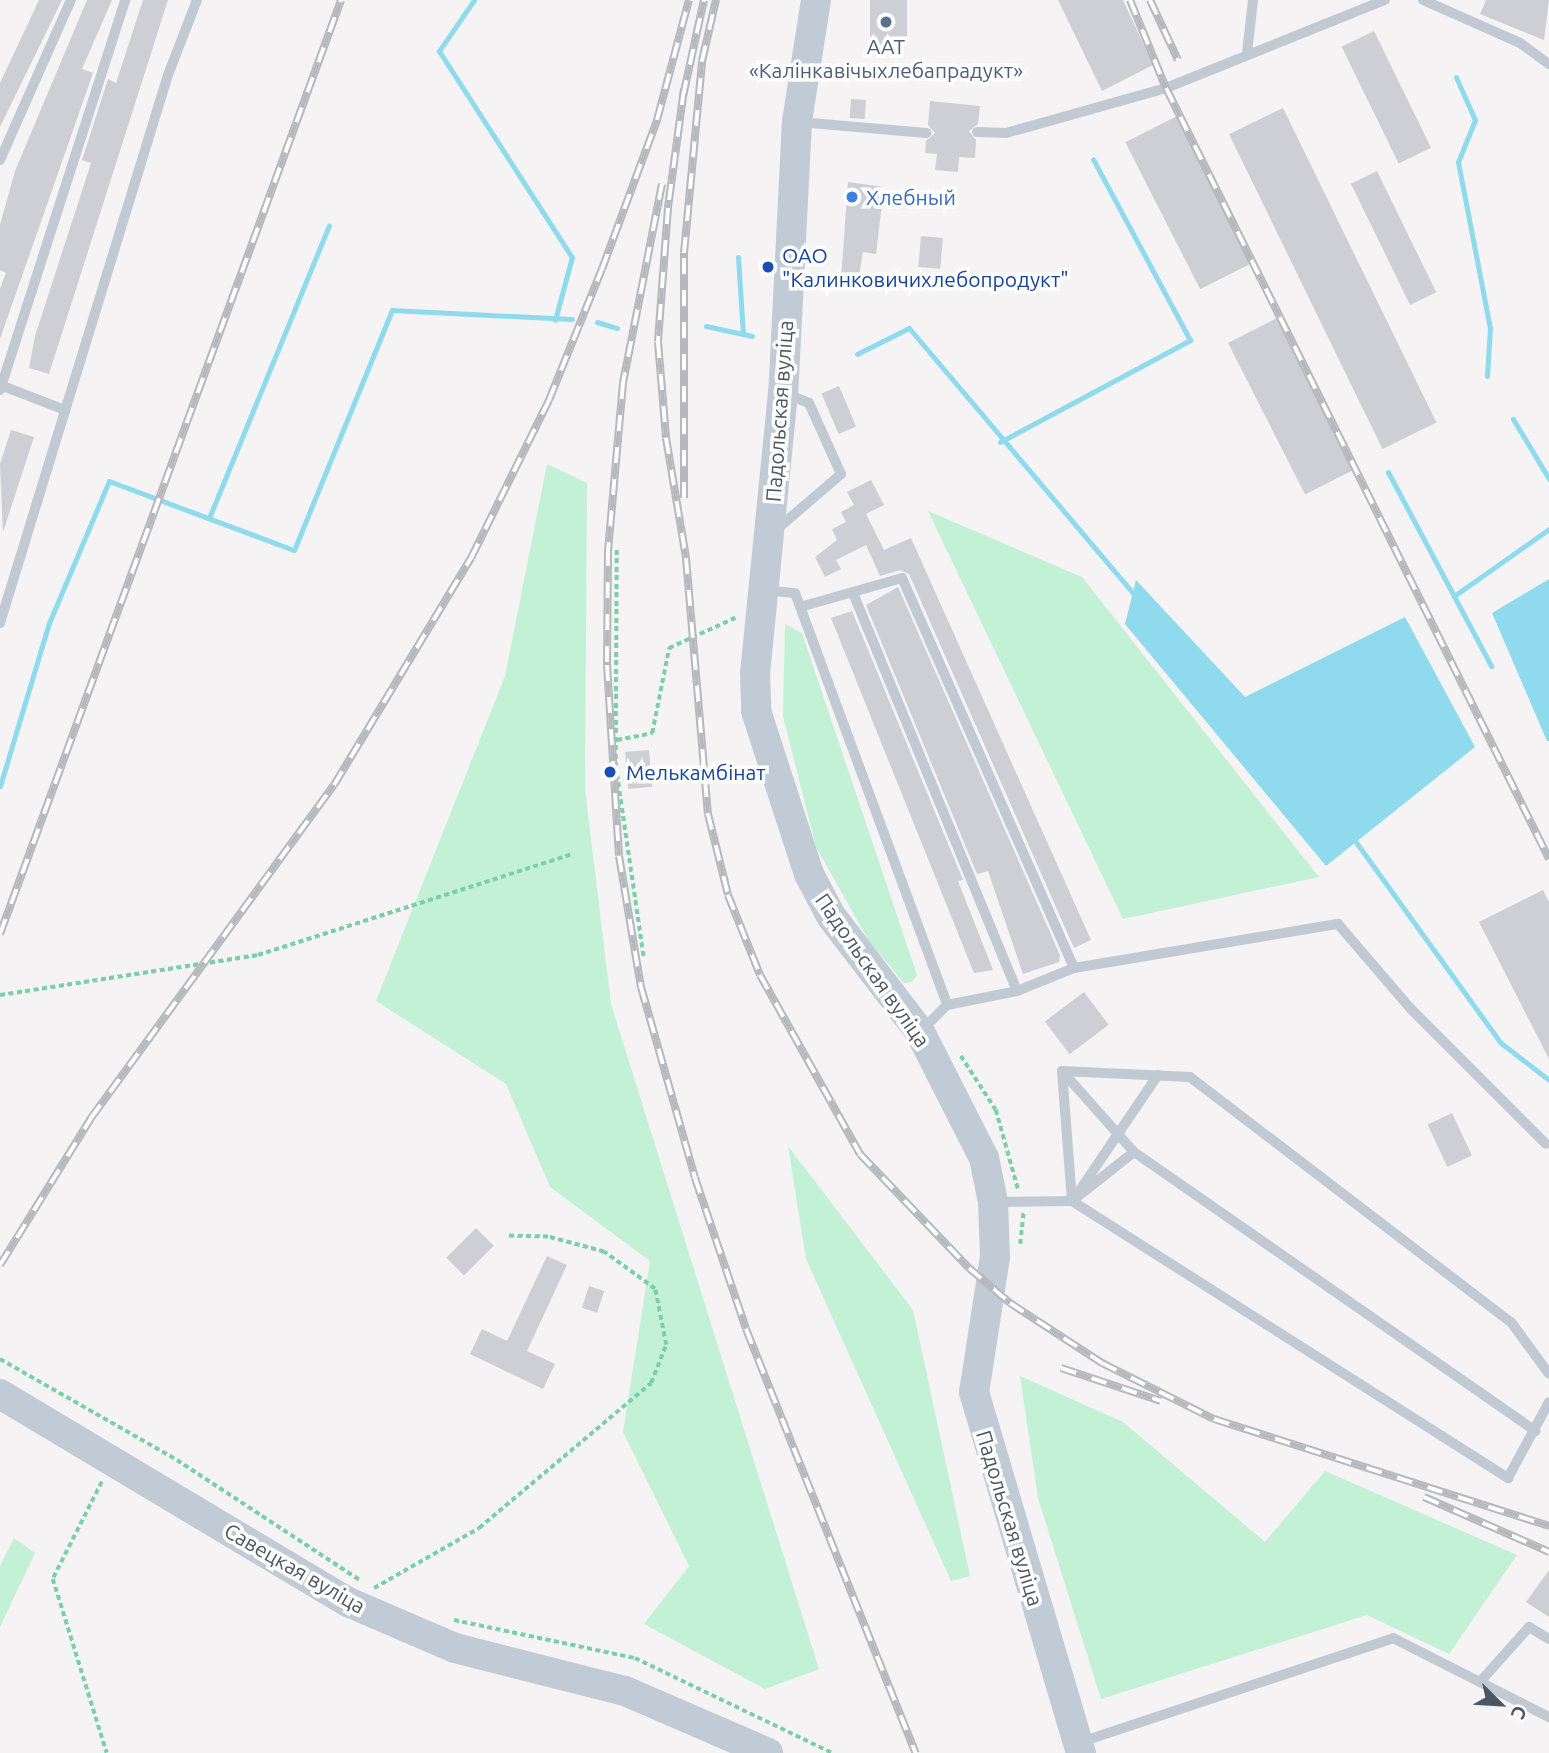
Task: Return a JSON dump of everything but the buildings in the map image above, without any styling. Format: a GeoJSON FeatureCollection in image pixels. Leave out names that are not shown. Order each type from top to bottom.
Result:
{"type":"FeatureCollection","features":[{"type":"Feature","properties":{"kind":"main road","name":"Падольская вуліца"},"geometry":{"type":"LineString","coordinates":[[816,0],[797,121],[783,393],[762,598],[756,711],[809,874],[831,916],[920,1032],[970,1123],[1007,1202],[995,1256],[974,1392],[1080,1748]]}},
{"type":"Feature","properties":{"kind":"main road","name":"Савецкая вуліца"},"geometry":{"type":"LineString","coordinates":[[0,1394],[348,1602],[455,1648],[625,1691],[768,1753]]}},
{"type":"Feature","properties":{"kind":"lane"},"geometry":{"type":"LineString","coordinates":[[0,160],[71,0]]}},
{"type":"Feature","properties":{"kind":"lane"},"geometry":{"type":"LineString","coordinates":[[65,410],[0,387],[125,0]]}},
{"type":"Feature","properties":{"kind":"lane"},"geometry":{"type":"LineString","coordinates":[[0,623],[168,75],[197,0]]}},
{"type":"Feature","properties":{"kind":"lane"},"geometry":{"type":"LineString","coordinates":[[1247,53],[1253,0]]}},
{"type":"Feature","properties":{"kind":"lane"},"geometry":{"type":"LineString","coordinates":[[977,132],[1006,133],[1166,88],[1247,53],[1385,0]]}},
{"type":"Feature","properties":{"kind":"lane"},"geometry":{"type":"LineString","coordinates":[[1423,0],[1520,43],[1549,64]]}},
{"type":"Feature","properties":{"kind":"lane"},"geometry":{"type":"LineString","coordinates":[[797,121],[927,133]]}},
{"type":"Feature","properties":{"kind":"lane"},"geometry":{"type":"LineString","coordinates":[[769,537],[841,474],[809,403],[783,393]]}},
{"type":"Feature","properties":{"kind":"lane"},"geometry":{"type":"LineString","coordinates":[[800,607],[902,578],[1074,968]]}},
{"type":"Feature","properties":{"kind":"lane"},"geometry":{"type":"LineString","coordinates":[[762,598],[795,593],[947,1005]]}},
{"type":"Feature","properties":{"kind":"lane"},"geometry":{"type":"LineString","coordinates":[[853,593],[1017,991]]}},
{"type":"Feature","properties":{"kind":"lane"},"geometry":{"type":"LineString","coordinates":[[920,1032],[947,1005],[1017,991],[1074,968],[1338,924],[1410,1008],[1546,1144]]}},
{"type":"Feature","properties":{"kind":"lane"},"geometry":{"type":"LineString","coordinates":[[1062,1070],[1072,1201]]}},
{"type":"Feature","properties":{"kind":"lane"},"geometry":{"type":"LineString","coordinates":[[1062,1070],[1190,1077],[1511,1322],[1549,1374]]}},
{"type":"Feature","properties":{"kind":"lane"},"geometry":{"type":"LineString","coordinates":[[1062,1070],[1133,1152],[1535,1432]]}},
{"type":"Feature","properties":{"kind":"lane"},"geometry":{"type":"LineString","coordinates":[[1072,1201],[1158,1075]]}},
{"type":"Feature","properties":{"kind":"lane"},"geometry":{"type":"LineString","coordinates":[[1072,1201],[1133,1152]]}},
{"type":"Feature","properties":{"kind":"lane"},"geometry":{"type":"LineString","coordinates":[[1007,1202],[1072,1201],[1508,1478],[1549,1402]]}},
{"type":"Feature","properties":{"kind":"lane"},"geometry":{"type":"LineString","coordinates":[[1480,1682],[1529,1627],[1549,1639]]}},
{"type":"Feature","properties":{"kind":"lane"},"geometry":{"type":"LineString","coordinates":[[1080,1748],[1393,1638],[1549,1717]]}},
{"type":"Feature","properties":{"kind":"path"},"geometry":{"type":"LineString","coordinates":[[617,550],[617,740],[625,838],[644,958]]}},
{"type":"Feature","properties":{"kind":"path"},"geometry":{"type":"LineString","coordinates":[[617,740],[652,733],[669,648],[762,598]]}},
{"type":"Feature","properties":{"kind":"path"},"geometry":{"type":"LineString","coordinates":[[0,995],[258,955],[570,855]]}},
{"type":"Feature","properties":{"kind":"path"},"geometry":{"type":"LineString","coordinates":[[958,1052],[996,1110],[1007,1202],[1024,1219],[1018,1255]]}},
{"type":"Feature","properties":{"kind":"path"},"geometry":{"type":"LineString","coordinates":[[369,1590],[478,1528],[651,1383],[656,1371],[666,1345],[655,1289],[604,1252],[548,1237],[507,1236]]}},
{"type":"Feature","properties":{"kind":"path"},"geometry":{"type":"LineString","coordinates":[[0,1360],[200,1474],[352,1570],[369,1590],[381,1595]]}},
{"type":"Feature","properties":{"kind":"path"},"geometry":{"type":"LineString","coordinates":[[107,1753],[53,1579],[113,1461]]}},
{"type":"Feature","properties":{"kind":"path"},"geometry":{"type":"LineString","coordinates":[[441,1617],[635,1658],[832,1753]]}},
{"type":"Feature","properties":{"kind":"green space"},"geometry":{"type":"Polygon","coordinates":[[[547,464],[587,483],[585,789],[611,1004],[819,1669],[765,1689],[644,1624],[689,1566],[623,1432],[650,1261],[550,1187],[506,1084],[376,1001],[505,676],[547,464]]]}},
{"type":"Feature","properties":{"kind":"green space"},"geometry":{"type":"Polygon","coordinates":[[[928,511],[1082,577],[1319,877],[1123,919],[928,511]]]}},
{"type":"Feature","properties":{"kind":"green space"},"geometry":{"type":"Polygon","coordinates":[[[785,624],[802,633],[917,975],[912,982],[904,983],[869,941],[816,847],[783,716],[785,624]]]}},
{"type":"Feature","properties":{"kind":"green space"},"geometry":{"type":"Polygon","coordinates":[[[788,1146],[913,1310],[970,1576],[951,1581],[806,1259],[788,1146]]]}},
{"type":"Feature","properties":{"kind":"green space"},"geometry":{"type":"Polygon","coordinates":[[[1020,1376],[1123,1422],[1265,1542],[1325,1471],[1517,1555],[1449,1654],[1367,1615],[1101,1699],[1038,1498],[1020,1376]]]}},
{"type":"Feature","properties":{"kind":"green space"},"geometry":{"type":"Polygon","coordinates":[[[14,1538],[35,1553],[0,1627],[0,1566],[14,1538]]]}},
{"type":"Feature","properties":{"kind":"water"},"geometry":{"type":"Polygon","coordinates":[[[1549,579],[1549,741],[1547,741],[1492,613],[1549,579]]]}},
{"type":"Feature","properties":{"kind":"water"},"geometry":{"type":"Polygon","coordinates":[[[1136,580],[1245,697],[1405,617],[1475,747],[1326,866],[1125,624],[1136,580]]]}},
{"type":"Feature","properties":{"kind":"waterway"},"geometry":{"type":"LineString","coordinates":[[474,0],[439,51],[572,257],[555,320]]}},
{"type":"Feature","properties":{"kind":"waterway"},"geometry":{"type":"LineString","coordinates":[[1456,77],[1475,120],[1458,162],[1490,328],[1487,376]]}},
{"type":"Feature","properties":{"kind":"waterway"},"geometry":{"type":"LineString","coordinates":[[1000,442],[1190,340],[1093,159]]}},
{"type":"Feature","properties":{"kind":"waterway"},"geometry":{"type":"LineString","coordinates":[[209,518],[329,226]]}},
{"type":"Feature","properties":{"kind":"waterway"},"geometry":{"type":"LineString","coordinates":[[738,257],[743,334]]}},
{"type":"Feature","properties":{"kind":"waterway"},"geometry":{"type":"LineString","coordinates":[[0,786],[49,623],[109,481],[294,550],[392,310],[572,319]]}},
{"type":"Feature","properties":{"kind":"waterway"},"geometry":{"type":"LineString","coordinates":[[597,322],[617,328]]}},
{"type":"Feature","properties":{"kind":"waterway"},"geometry":{"type":"LineString","coordinates":[[706,326],[752,336]]}},
{"type":"Feature","properties":{"kind":"waterway"},"geometry":{"type":"LineString","coordinates":[[857,354],[909,328],[1136,597]]}},
{"type":"Feature","properties":{"kind":"waterway"},"geometry":{"type":"LineString","coordinates":[[1513,419],[1549,479]]}},
{"type":"Feature","properties":{"kind":"waterway"},"geometry":{"type":"LineString","coordinates":[[1388,472],[1491,666]]}},
{"type":"Feature","properties":{"kind":"waterway"},"geometry":{"type":"LineString","coordinates":[[1454,596],[1549,529]]}},
{"type":"Feature","properties":{"kind":"waterway"},"geometry":{"type":"LineString","coordinates":[[1353,838],[1501,1043],[1549,1080]]}},
{"type":"Feature","properties":{"kind":"railway"},"geometry":{"type":"LineString","coordinates":[[0,934],[341,0]]}},
{"type":"Feature","properties":{"kind":"railway"},"geometry":{"type":"LineString","coordinates":[[0,1265],[91,1118],[334,785],[471,558],[549,400],[602,269],[657,120],[689,0]]}},
{"type":"Feature","properties":{"kind":"railway"},"geometry":{"type":"LineString","coordinates":[[683,96],[704,0]]}},
{"type":"Feature","properties":{"kind":"railway"},"geometry":{"type":"LineString","coordinates":[[684,498],[684,253],[702,61],[716,0]]}},
{"type":"Feature","properties":{"kind":"railway"},"geometry":{"type":"LineString","coordinates":[[1130,0],[1166,88],[1549,859]]}},
{"type":"Feature","properties":{"kind":"railway"},"geometry":{"type":"LineString","coordinates":[[1150,0],[1178,60]]}},
{"type":"Feature","properties":{"kind":"railway"},"geometry":{"type":"LineString","coordinates":[[684,89],[668,208],[658,342],[666,438],[686,558],[708,814],[728,895],[760,975],[860,1154],[969,1268],[1010,1303],[1102,1363],[1214,1419],[1549,1526]]}},
{"type":"Feature","properties":{"kind":"railway"},"geometry":{"type":"LineString","coordinates":[[662,184],[623,383],[608,550],[607,665],[619,856],[641,987],[695,1178],[746,1329],[916,1753]]}},
{"type":"Feature","properties":{"kind":"railway"},"geometry":{"type":"LineString","coordinates":[[1061,1368],[1161,1401]]}},
{"type":"Feature","properties":{"kind":"railway"},"geometry":{"type":"LineString","coordinates":[[1424,1497],[1549,1552]]}},
{"type":"Feature","properties":{"kind":"place","name":"ААТ «Калінкавічыхлебапрадукт»"},"geometry":{"type":"Point","coordinates":[886,22]}},
{"type":"Feature","properties":{"kind":"place","name":"Хлебный"},"geometry":{"type":"Point","coordinates":[852,197]}},
{"type":"Feature","properties":{"kind":"place","name":"ОАО \"Калинковичихлебопродукт\""},"geometry":{"type":"Point","coordinates":[768,267]}},
{"type":"Feature","properties":{"kind":"place","name":"Мелькамбінат"},"geometry":{"type":"Point","coordinates":[610,772]}}]}
